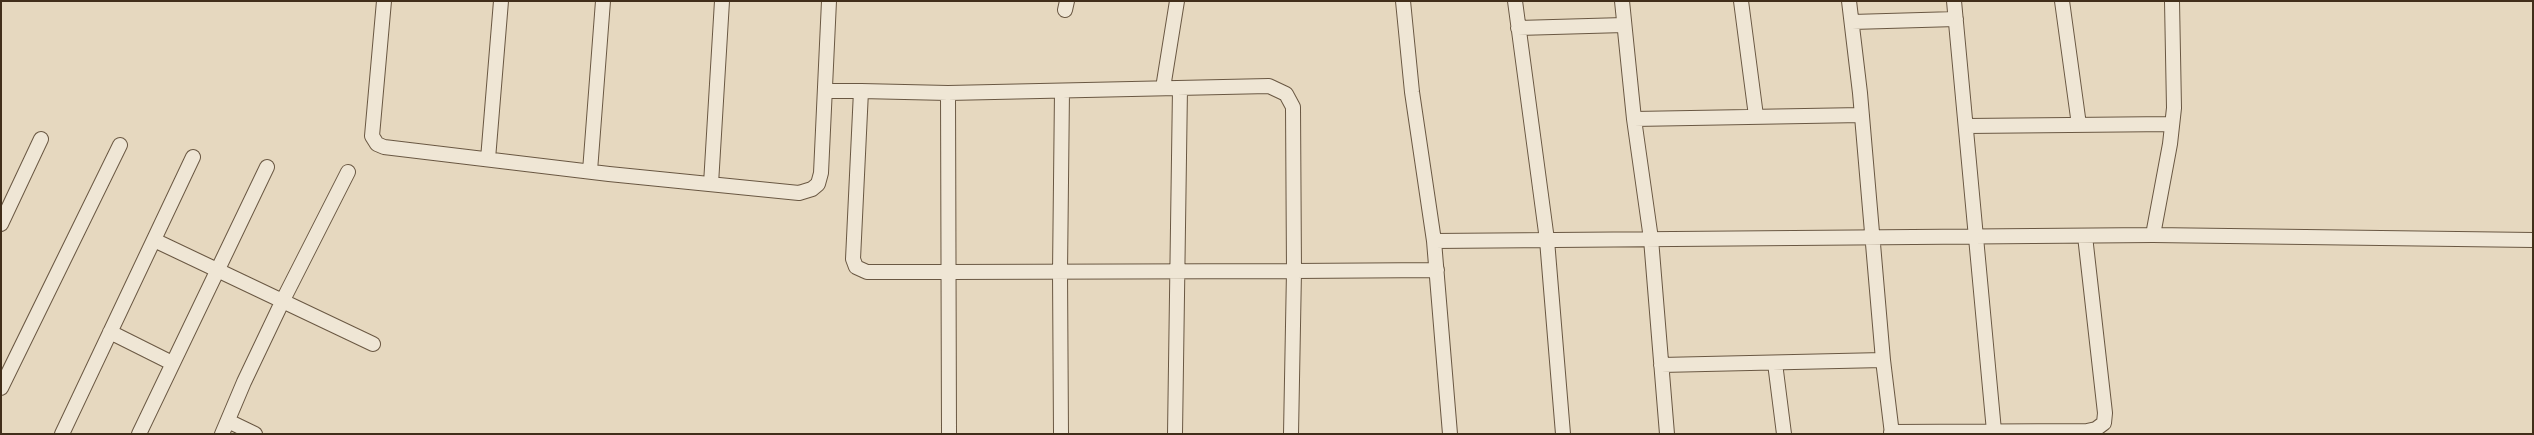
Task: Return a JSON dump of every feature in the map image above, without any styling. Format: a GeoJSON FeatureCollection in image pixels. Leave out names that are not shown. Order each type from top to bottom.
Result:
{"type":"FeatureCollection","features":[{"type":"Feature","properties":{"kind":"street"},"geometry":{"type":"LineString","coordinates":[[384,1],[372,136],[377,144],[384,147],[488,160],[799,193],[812,189],[818,184],[821,173],[829,1]]}},
{"type":"Feature","properties":{"kind":"street"},"geometry":{"type":"LineString","coordinates":[[488,160],[501,1]]}},
{"type":"Feature","properties":{"kind":"street"},"geometry":{"type":"LineString","coordinates":[[590,171],[603,1]]}},
{"type":"Feature","properties":{"kind":"street"},"geometry":{"type":"LineString","coordinates":[[711,184],[722,1]]}},
{"type":"Feature","properties":{"kind":"street"},"geometry":{"type":"LineString","coordinates":[[1163,88],[1177,1]]}},
{"type":"Feature","properties":{"kind":"street"},"geometry":{"type":"LineString","coordinates":[[1402,1],[1412,92],[1434,242],[1450,434]]}},
{"type":"Feature","properties":{"kind":"street"},"geometry":{"type":"LineString","coordinates":[[1515,1],[1547,240],[1563,434]]}},
{"type":"Feature","properties":{"kind":"street"},"geometry":{"type":"LineString","coordinates":[[1622,1],[1634,119],[1651,240],[1667,434]]}},
{"type":"Feature","properties":{"kind":"street"},"geometry":{"type":"LineString","coordinates":[[1742,1],[1756,116]]}},
{"type":"Feature","properties":{"kind":"street"},"geometry":{"type":"LineString","coordinates":[[1849,1],[1862,115],[1891,433],[2087,430],[2096,429],[2104,423],[2105,413],[2086,236]]}},
{"type":"Feature","properties":{"kind":"street"},"geometry":{"type":"LineString","coordinates":[[1954,1],[1994,431]]}},
{"type":"Feature","properties":{"kind":"street"},"geometry":{"type":"LineString","coordinates":[[2062,1],[2079,125]]}},
{"type":"Feature","properties":{"kind":"street"},"geometry":{"type":"LineString","coordinates":[[2154,236],[2172,124],[2172,1]]}},
{"type":"Feature","properties":{"kind":"street"},"geometry":{"type":"LineString","coordinates":[[1852,22],[1956,19]]}},
{"type":"Feature","properties":{"kind":"street"},"geometry":{"type":"LineString","coordinates":[[1518,28],[1624,25]]}},
{"type":"Feature","properties":{"kind":"street"},"geometry":{"type":"LineString","coordinates":[[825,91],[948,93],[1269,86],[1286,94],[1293,107],[1294,271],[1291,434]]}},
{"type":"Feature","properties":{"kind":"street"},"geometry":{"type":"LineString","coordinates":[[1175,434],[1180,88]]}},
{"type":"Feature","properties":{"kind":"street"},"geometry":{"type":"LineString","coordinates":[[1061,434],[1062,90]]}},
{"type":"Feature","properties":{"kind":"street"},"geometry":{"type":"LineString","coordinates":[[861,91],[852,243],[853,259],[856,267],[867,272],[1437,270]]}},
{"type":"Feature","properties":{"kind":"street"},"geometry":{"type":"LineString","coordinates":[[948,93],[948,434]]}},
{"type":"Feature","properties":{"kind":"street"},"geometry":{"type":"LineString","coordinates":[[1634,119],[1862,115]]}},
{"type":"Feature","properties":{"kind":"street"},"geometry":{"type":"LineString","coordinates":[[1967,126],[2172,124]]}},
{"type":"Feature","properties":{"kind":"street"},"geometry":{"type":"LineString","coordinates":[[1,224],[42,139]]}},
{"type":"Feature","properties":{"kind":"street"},"geometry":{"type":"LineString","coordinates":[[1,388],[120,145]]}},
{"type":"Feature","properties":{"kind":"street"},"geometry":{"type":"LineString","coordinates":[[62,434],[193,157]]}},
{"type":"Feature","properties":{"kind":"street"},"geometry":{"type":"LineString","coordinates":[[139,434],[267,167]]}},
{"type":"Feature","properties":{"kind":"street"},"geometry":{"type":"LineString","coordinates":[[255,434],[225,427],[283,300],[348,172]]}},
{"type":"Feature","properties":{"kind":"street"},"geometry":{"type":"LineString","coordinates":[[1434,242],[2086,236],[2533,240]]}},
{"type":"Feature","properties":{"kind":"street"},"geometry":{"type":"LineString","coordinates":[[154,240],[373,344]]}},
{"type":"Feature","properties":{"kind":"street"},"geometry":{"type":"LineString","coordinates":[[110,332],[172,363]]}},
{"type":"Feature","properties":{"kind":"street"},"geometry":{"type":"LineString","coordinates":[[1661,365],[1883,360]]}},
{"type":"Feature","properties":{"kind":"street"},"geometry":{"type":"LineString","coordinates":[[1775,362],[1784,434]]}}]}
